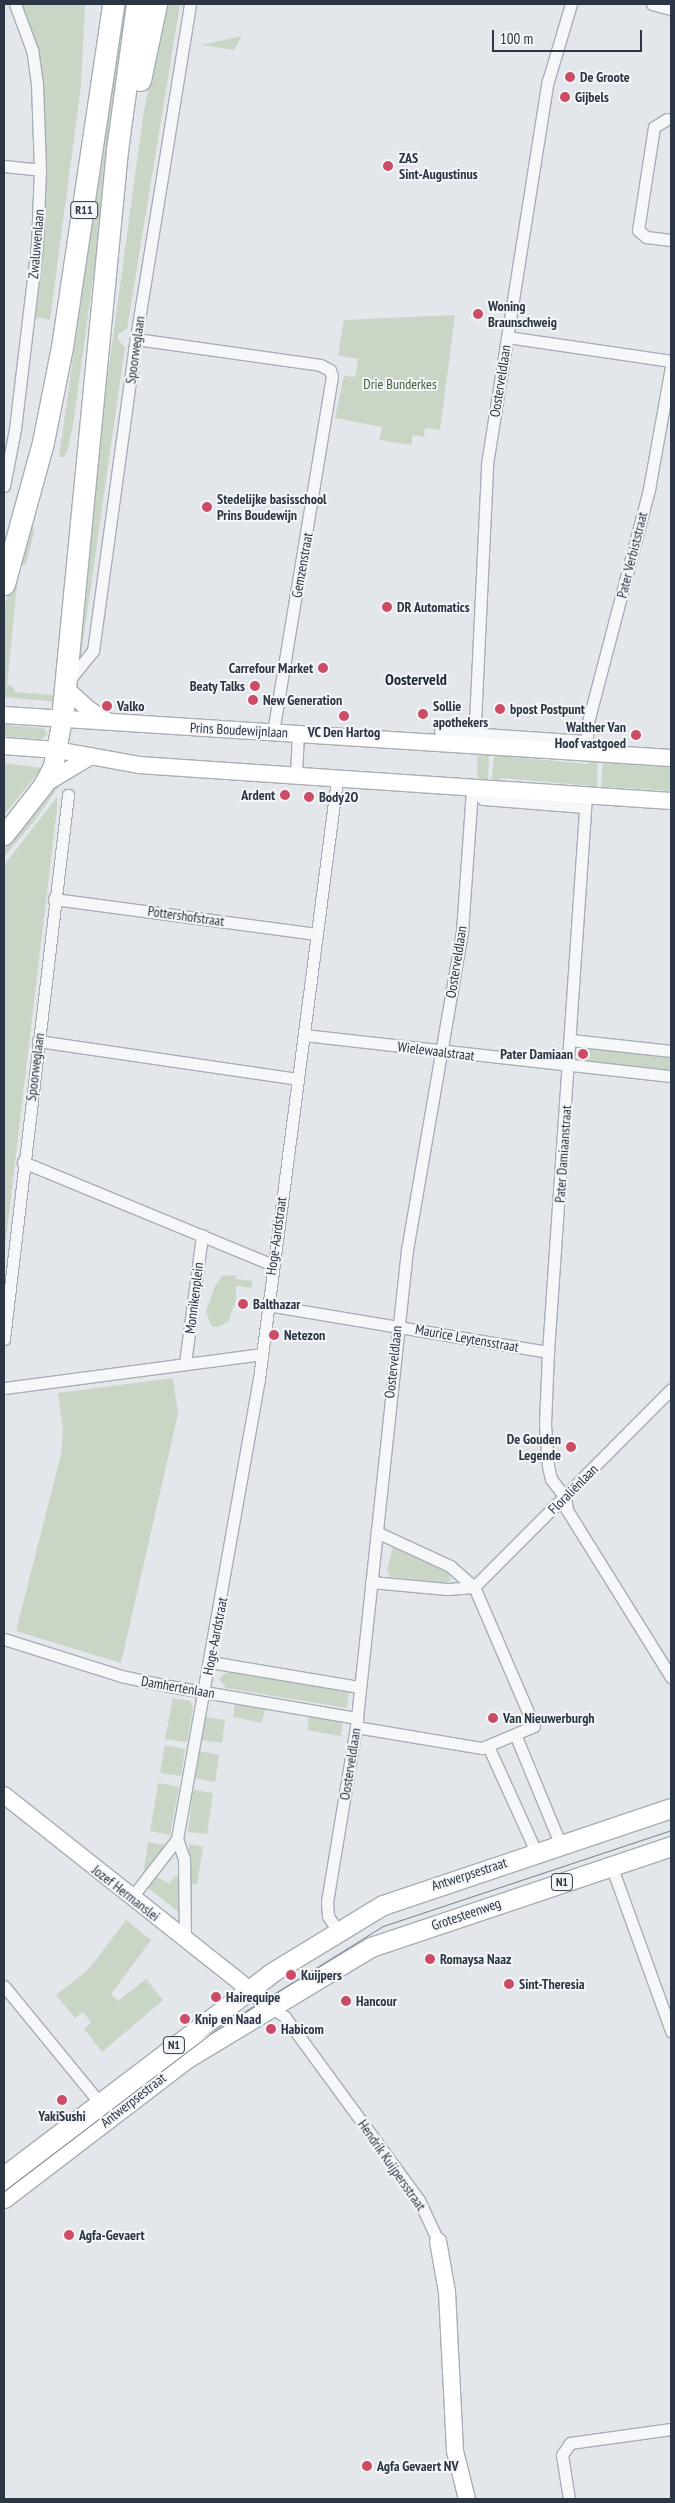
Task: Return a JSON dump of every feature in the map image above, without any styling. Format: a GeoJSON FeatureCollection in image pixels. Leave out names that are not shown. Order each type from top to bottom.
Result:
{"type":"FeatureCollection","features":[{"type":"Feature","properties":{"kind":"highway"},"geometry":{"type":"LineString","coordinates":[[100,4],[104,73]]}},
{"type":"Feature","properties":{"kind":"highway","name":"R11"},"geometry":{"type":"LineString","coordinates":[[4,584],[43,442],[62,347],[113,4]]}},
{"type":"Feature","properties":{"kind":"highway","name":"R11"},"geometry":{"type":"LineString","coordinates":[[62,718],[117,150],[137,4]]}},
{"type":"Feature","properties":{"kind":"highway"},"geometry":{"type":"LineString","coordinates":[[105,270],[118,222],[142,65],[156,4]]}},
{"type":"Feature","properties":{"kind":"main road"},"geometry":{"type":"LineString","coordinates":[[65,688],[88,709],[111,723]]}},
{"type":"Feature","properties":{"kind":"main road","name":"Prins Boudewijnlaan"},"geometry":{"type":"LineString","coordinates":[[4,715],[273,732],[475,739],[586,746],[671,758]]}},
{"type":"Feature","properties":{"kind":"main road","name":"R11"},"geometry":{"type":"LineString","coordinates":[[4,835],[43,785],[58,750],[62,718]]}},
{"type":"Feature","properties":{"kind":"main road"},"geometry":{"type":"LineString","coordinates":[[4,746],[58,750],[139,765],[337,778],[586,801],[671,801]]}},
{"type":"Feature","properties":{"kind":"main road"},"geometry":{"type":"LineString","coordinates":[[43,785],[91,756]]}},
{"type":"Feature","properties":{"kind":"main road","name":"Jozef Hermanslei"},"geometry":{"type":"LineString","coordinates":[[5,1798],[250,1990]]}},
{"type":"Feature","properties":{"kind":"main road","name":"N1"},"geometry":{"type":"LineString","coordinates":[[536,1852],[671,1808]]}},
{"type":"Feature","properties":{"kind":"main road","name":"Grotesteenweg"},"geometry":{"type":"LineString","coordinates":[[270,2006],[371,1947],[671,1846]]}},
{"type":"Feature","properties":{"kind":"main road","name":"Antwerpsestraat"},"geometry":{"type":"LineString","coordinates":[[6,2170],[250,1990],[339,1933],[400,1898],[536,1852]]}},
{"type":"Feature","properties":{"kind":"main road"},"geometry":{"type":"LineString","coordinates":[[250,1990],[270,2006]]}},
{"type":"Feature","properties":{"kind":"main road","name":"Antwerpsestraat"},"geometry":{"type":"LineString","coordinates":[[4,2198],[174,2068],[270,2006]]}},
{"type":"Feature","properties":{"kind":"main road","name":"Hendrik Kuijpersstraat"},"geometry":{"type":"LineString","coordinates":[[438,2241],[447,2292],[455,2451],[467,2499]]}},
{"type":"Feature","properties":{"kind":"street","name":"Zwaluwenlaan"},"geometry":{"type":"LineString","coordinates":[[4,486],[9,429],[37,244],[40,170],[33,58],[16,4]]}},
{"type":"Feature","properties":{"kind":"street","name":"Spoorweglaan"},"geometry":{"type":"LineString","coordinates":[[65,688],[76,668],[93,651],[136,339],[190,4]]}},
{"type":"Feature","properties":{"kind":"street","name":"Oosterveldlaan"},"geometry":{"type":"LineString","coordinates":[[475,739],[487,464],[546,90],[571,4]]}},
{"type":"Feature","properties":{"kind":"street"},"geometry":{"type":"LineString","coordinates":[[652,4],[671,9]]}},
{"type":"Feature","properties":{"kind":"street"},"geometry":{"type":"LineString","coordinates":[[670,117],[654,127],[638,230],[646,237],[671,240]]}},
{"type":"Feature","properties":{"kind":"street"},"geometry":{"type":"LineString","coordinates":[[4,166],[40,170]]}},
{"type":"Feature","properties":{"kind":"street"},"geometry":{"type":"LineString","coordinates":[[508,337],[671,361]]}},
{"type":"Feature","properties":{"kind":"street","name":"Gemzenstraat"},"geometry":{"type":"LineString","coordinates":[[136,339],[320,365],[330,370],[333,387],[273,732]]}},
{"type":"Feature","properties":{"kind":"street","name":"Pater Verbiststraat"},"geometry":{"type":"LineString","coordinates":[[586,746],[588,722],[648,489],[670,386],[671,367]]}},
{"type":"Feature","properties":{"kind":"street","name":"Prins Boudewijnlaan"},"geometry":{"type":"LineString","coordinates":[[440,731],[475,739]]}},
{"type":"Feature","properties":{"kind":"street"},"geometry":{"type":"LineString","coordinates":[[296,775],[298,733]]}},
{"type":"Feature","properties":{"kind":"street","name":"Hoge-Aardstraat"},"geometry":{"type":"LineString","coordinates":[[177,1840],[236,1519],[261,1354],[337,778]]}},
{"type":"Feature","properties":{"kind":"street","name":"Oosterveldlaan"},"geometry":{"type":"LineString","coordinates":[[339,1933],[328,1916],[327,1902],[357,1723],[397,1326],[418,1174],[442,1052],[462,932],[472,789]]}},
{"type":"Feature","properties":{"kind":"street","name":"Spoorweglaan"},"geometry":{"type":"LineString","coordinates":[[4,1339],[54,898],[68,795]]}},
{"type":"Feature","properties":{"kind":"street","name":"Pater Damiaanstraat"},"geometry":{"type":"LineString","coordinates":[[586,801],[548,1352],[545,1424],[548,1466],[551,1479],[565,1497],[567,1510],[671,1676]]}},
{"type":"Feature","properties":{"kind":"street","name":"Pottershofstraat"},"geometry":{"type":"LineString","coordinates":[[54,898],[317,934]]}},
{"type":"Feature","properties":{"kind":"street","name":"Wielewaalstraat"},"geometry":{"type":"LineString","coordinates":[[304,1035],[442,1052],[671,1076]]}},
{"type":"Feature","properties":{"kind":"street"},"geometry":{"type":"LineString","coordinates":[[571,1040],[671,1052]]}},
{"type":"Feature","properties":{"kind":"street"},"geometry":{"type":"LineString","coordinates":[[38,1041],[297,1079]]}},
{"type":"Feature","properties":{"kind":"street"},"geometry":{"type":"LineString","coordinates":[[23,1162],[272,1265]]}},
{"type":"Feature","properties":{"kind":"street","name":"Monnikenplein"},"geometry":{"type":"LineString","coordinates":[[186,1363],[202,1235]]}},
{"type":"Feature","properties":{"kind":"street","name":"Maurice Leytensstraat"},"geometry":{"type":"LineString","coordinates":[[267,1305],[548,1352]]}},
{"type":"Feature","properties":{"kind":"street"},"geometry":{"type":"LineString","coordinates":[[4,1388],[261,1354]]}},
{"type":"Feature","properties":{"kind":"street","name":"Floraliënlaan"},"geometry":{"type":"LineString","coordinates":[[474,1587],[671,1389]]}},
{"type":"Feature","properties":{"kind":"street"},"geometry":{"type":"LineString","coordinates":[[376,1532],[450,1566],[474,1587]]}},
{"type":"Feature","properties":{"kind":"street"},"geometry":{"type":"LineString","coordinates":[[371,1582],[447,1589],[474,1587]]}},
{"type":"Feature","properties":{"kind":"street","name":"Damhertenlaan"},"geometry":{"type":"LineString","coordinates":[[4,1640],[121,1676],[482,1748],[534,1726],[474,1587]]}},
{"type":"Feature","properties":{"kind":"street"},"geometry":{"type":"LineString","coordinates":[[210,1662],[360,1687]]}},
{"type":"Feature","properties":{"kind":"street"},"geometry":{"type":"LineString","coordinates":[[515,1734],[560,1843]]}},
{"type":"Feature","properties":{"kind":"street"},"geometry":{"type":"LineString","coordinates":[[488,1746],[536,1852]]}},
{"type":"Feature","properties":{"kind":"street"},"geometry":{"type":"LineString","coordinates":[[132,1897],[177,1840]]}},
{"type":"Feature","properties":{"kind":"street"},"geometry":{"type":"LineString","coordinates":[[177,1840],[184,1860],[185,1939]]}},
{"type":"Feature","properties":{"kind":"street"},"geometry":{"type":"LineString","coordinates":[[611,1866],[671,2031]]}},
{"type":"Feature","properties":{"kind":"street"},"geometry":{"type":"LineString","coordinates":[[4,1986],[100,2102]]}},
{"type":"Feature","properties":{"kind":"street","name":"Hendrik Kuijpersstraat"},"geometry":{"type":"LineString","coordinates":[[270,2006],[285,2017],[419,2200],[438,2241]]}},
{"type":"Feature","properties":{"kind":"street"},"geometry":{"type":"LineString","coordinates":[[569,2499],[562,2455],[570,2443],[671,2429]]}},
{"type":"Feature","properties":{"kind":"green space"},"geometry":{"type":"Polygon","coordinates":[[[21,4],[85,4],[81,86],[50,320],[35,317],[45,233],[42,92],[39,52],[21,4]]]}},
{"type":"Feature","properties":{"kind":"green space"},"geometry":{"type":"Polygon","coordinates":[[[123,4],[130,4],[74,419],[68,449],[64,457],[59,457],[123,4]]]}},
{"type":"Feature","properties":{"kind":"green space"},"geometry":{"type":"Polygon","coordinates":[[[164,4],[180,4],[127,329],[118,334],[118,340],[125,347],[81,656],[77,655],[91,499],[143,117],[164,4]]]}},
{"type":"Feature","properties":{"kind":"green space"},"geometry":{"type":"Polygon","coordinates":[[[242,36],[234,50],[201,45],[242,36]]]}},
{"type":"Feature","properties":{"kind":"green space","name":"Drie Bunderkes"},"geometry":{"type":"Polygon","coordinates":[[[455,315],[440,430],[425,428],[424,437],[413,435],[411,445],[379,440],[382,427],[335,418],[344,376],[355,377],[358,359],[338,355],[344,320],[455,315]]]}},
{"type":"Feature","properties":{"kind":"green space"},"geometry":{"type":"Polygon","coordinates":[[[33,522],[34,532],[26,565],[19,565],[7,685],[13,686],[15,692],[54,695],[58,702],[4,697],[4,607],[33,522]]]}},
{"type":"Feature","properties":{"kind":"green space"},"geometry":{"type":"Polygon","coordinates":[[[4,725],[43,728],[48,734],[41,739],[4,736],[4,725]]]}},
{"type":"Feature","properties":{"kind":"green space"},"geometry":{"type":"Polygon","coordinates":[[[489,750],[488,782],[478,782],[477,757],[489,750]]]}},
{"type":"Feature","properties":{"kind":"green space"},"geometry":{"type":"Polygon","coordinates":[[[495,751],[502,751],[502,756],[588,764],[593,757],[598,758],[597,790],[593,791],[593,786],[500,778],[498,784],[491,783],[495,751]]]}},
{"type":"Feature","properties":{"kind":"green space"},"geometry":{"type":"Polygon","coordinates":[[[603,759],[610,759],[611,763],[671,767],[671,791],[609,787],[608,791],[601,790],[603,759]]]}},
{"type":"Feature","properties":{"kind":"green space"},"geometry":{"type":"Polygon","coordinates":[[[4,763],[42,768],[4,815],[4,763]]]}},
{"type":"Feature","properties":{"kind":"green space"},"geometry":{"type":"Polygon","coordinates":[[[61,783],[36,819],[4,857],[4,845],[25,817],[61,783]]]}},
{"type":"Feature","properties":{"kind":"green space"},"geometry":{"type":"Polygon","coordinates":[[[57,797],[57,808],[4,1255],[4,865],[57,797]]]}},
{"type":"Feature","properties":{"kind":"green space"},"geometry":{"type":"Polygon","coordinates":[[[582,1046],[671,1056],[671,1070],[581,1060],[576,1053],[582,1046]]]}},
{"type":"Feature","properties":{"kind":"green space"},"geometry":{"type":"Polygon","coordinates":[[[235,1275],[236,1279],[252,1281],[252,1288],[236,1286],[236,1300],[228,1322],[218,1327],[211,1326],[206,1311],[215,1286],[222,1276],[235,1275]]]}},
{"type":"Feature","properties":{"kind":"green space"},"geometry":{"type":"Polygon","coordinates":[[[173,1378],[178,1414],[121,1663],[16,1631],[61,1454],[63,1430],[58,1393],[173,1378]]]}},
{"type":"Feature","properties":{"kind":"green space"},"geometry":{"type":"Polygon","coordinates":[[[393,1547],[448,1571],[451,1580],[445,1583],[391,1577],[387,1571],[393,1547]]]}},
{"type":"Feature","properties":{"kind":"green space"},"geometry":{"type":"Polygon","coordinates":[[[229,1670],[345,1690],[349,1692],[347,1708],[226,1688],[219,1679],[229,1670]]]}},
{"type":"Feature","properties":{"kind":"green space"},"geometry":{"type":"Polygon","coordinates":[[[173,1698],[190,1701],[193,1708],[187,1742],[165,1739],[173,1698]]]}},
{"type":"Feature","properties":{"kind":"green space"},"geometry":{"type":"Polygon","coordinates":[[[235,1702],[265,1708],[262,1723],[233,1717],[235,1702]]]}},
{"type":"Feature","properties":{"kind":"green space"},"geometry":{"type":"Polygon","coordinates":[[[309,1716],[342,1722],[341,1736],[307,1730],[309,1716]]]}},
{"type":"Feature","properties":{"kind":"green space"},"geometry":{"type":"Polygon","coordinates":[[[205,1717],[225,1720],[222,1743],[200,1740],[205,1717]]]}},
{"type":"Feature","properties":{"kind":"green space"},"geometry":{"type":"Polygon","coordinates":[[[165,1745],[185,1749],[181,1776],[160,1773],[165,1745]]]}},
{"type":"Feature","properties":{"kind":"green space"},"geometry":{"type":"Polygon","coordinates":[[[199,1751],[219,1755],[215,1782],[194,1778],[199,1751]]]}},
{"type":"Feature","properties":{"kind":"green space"},"geometry":{"type":"Polygon","coordinates":[[[158,1783],[179,1787],[170,1835],[150,1831],[158,1783]]]}},
{"type":"Feature","properties":{"kind":"green space"},"geometry":{"type":"Polygon","coordinates":[[[193,1790],[213,1793],[207,1834],[188,1832],[193,1790]]]}},
{"type":"Feature","properties":{"kind":"green space"},"geometry":{"type":"Polygon","coordinates":[[[148,1842],[165,1845],[143,1875],[148,1842]]]}},
{"type":"Feature","properties":{"kind":"green space"},"geometry":{"type":"Polygon","coordinates":[[[189,1844],[203,1847],[197,1885],[189,1882],[189,1844]]]}},
{"type":"Feature","properties":{"kind":"green space"},"geometry":{"type":"Polygon","coordinates":[[[174,1876],[180,1878],[180,1913],[148,1888],[157,1877],[170,1884],[174,1876]]]}},
{"type":"Feature","properties":{"kind":"green space"},"geometry":{"type":"Polygon","coordinates":[[[126,1920],[151,1940],[111,1994],[118,2001],[146,1979],[163,2000],[102,2052],[84,2029],[91,2022],[83,2012],[75,2018],[56,1995],[89,1969],[126,1920]]]}},
{"type":"Feature","properties":{"kind":"tram line"},"geometry":{"type":"LineString","coordinates":[[4,2191],[210,2034],[383,1926],[671,1830]]}},
{"type":"Feature","properties":{"kind":"place","name":"De Groote"},"geometry":{"type":"Point","coordinates":[570,77]}},
{"type":"Feature","properties":{"kind":"place","name":"Gijbels"},"geometry":{"type":"Point","coordinates":[565,97]}},
{"type":"Feature","properties":{"kind":"place","name":"ZAS Sint-Augustinus"},"geometry":{"type":"Point","coordinates":[388,166]}},
{"type":"Feature","properties":{"kind":"place","name":"Woning Braunschweig"},"geometry":{"type":"Point","coordinates":[478,314]}},
{"type":"Feature","properties":{"kind":"place","name":"Stedelijke basisschool Prins Boudewijn"},"geometry":{"type":"Point","coordinates":[207,507]}},
{"type":"Feature","properties":{"kind":"place","name":"DR Automatics"},"geometry":{"type":"Point","coordinates":[387,607]}},
{"type":"Feature","properties":{"kind":"place","name":"Carrefour Market"},"geometry":{"type":"Point","coordinates":[323,668]}},
{"type":"Feature","properties":{"kind":"place","name":"Beaty Talks"},"geometry":{"type":"Point","coordinates":[255,686]}},
{"type":"Feature","properties":{"kind":"place","name":"New Generation"},"geometry":{"type":"Point","coordinates":[253,700]}},
{"type":"Feature","properties":{"kind":"place","name":"Valko"},"geometry":{"type":"Point","coordinates":[107,706]}},
{"type":"Feature","properties":{"kind":"place","name":"bpost Postpunt"},"geometry":{"type":"Point","coordinates":[500,709]}},
{"type":"Feature","properties":{"kind":"place","name":"Sollie apothekers"},"geometry":{"type":"Point","coordinates":[423,714]}},
{"type":"Feature","properties":{"kind":"place","name":"VC Den Hartog"},"geometry":{"type":"Point","coordinates":[344,716]}},
{"type":"Feature","properties":{"kind":"place","name":"Walther Van Hoof vastgoed"},"geometry":{"type":"Point","coordinates":[636,735]}},
{"type":"Feature","properties":{"kind":"place","name":"Ardent"},"geometry":{"type":"Point","coordinates":[285,795]}},
{"type":"Feature","properties":{"kind":"place","name":"Body2O"},"geometry":{"type":"Point","coordinates":[309,797]}},
{"type":"Feature","properties":{"kind":"place","name":"Pater Damiaan"},"geometry":{"type":"Point","coordinates":[583,1054]}},
{"type":"Feature","properties":{"kind":"place","name":"Balthazar"},"geometry":{"type":"Point","coordinates":[243,1304]}},
{"type":"Feature","properties":{"kind":"place","name":"Netezon"},"geometry":{"type":"Point","coordinates":[274,1335]}},
{"type":"Feature","properties":{"kind":"place","name":"De Gouden Legende"},"geometry":{"type":"Point","coordinates":[571,1447]}},
{"type":"Feature","properties":{"kind":"place","name":"Van Nieuwerburgh"},"geometry":{"type":"Point","coordinates":[493,1718]}},
{"type":"Feature","properties":{"kind":"place","name":"Romaysa Naaz"},"geometry":{"type":"Point","coordinates":[430,1959]}},
{"type":"Feature","properties":{"kind":"place","name":"Kuijpers"},"geometry":{"type":"Point","coordinates":[291,1975]}},
{"type":"Feature","properties":{"kind":"place","name":"Sint-Theresia"},"geometry":{"type":"Point","coordinates":[509,1984]}},
{"type":"Feature","properties":{"kind":"place","name":"Hairequipe"},"geometry":{"type":"Point","coordinates":[216,1997]}},
{"type":"Feature","properties":{"kind":"place","name":"Hancour"},"geometry":{"type":"Point","coordinates":[346,2001]}},
{"type":"Feature","properties":{"kind":"place","name":"Knip en Naad"},"geometry":{"type":"Point","coordinates":[185,2019]}},
{"type":"Feature","properties":{"kind":"place","name":"Habicom"},"geometry":{"type":"Point","coordinates":[271,2029]}},
{"type":"Feature","properties":{"kind":"place","name":"YakiSushi"},"geometry":{"type":"Point","coordinates":[62,2100]}},
{"type":"Feature","properties":{"kind":"place","name":"Agfa-Gevaert"},"geometry":{"type":"Point","coordinates":[69,2235]}},
{"type":"Feature","properties":{"kind":"place","name":"Agfa Gevaert NV"},"geometry":{"type":"Point","coordinates":[367,2466]}},
{"type":"Feature","properties":{"kind":"district","name":"Oosterveld"},"geometry":{"type":"Point","coordinates":[416,679]}}]}
